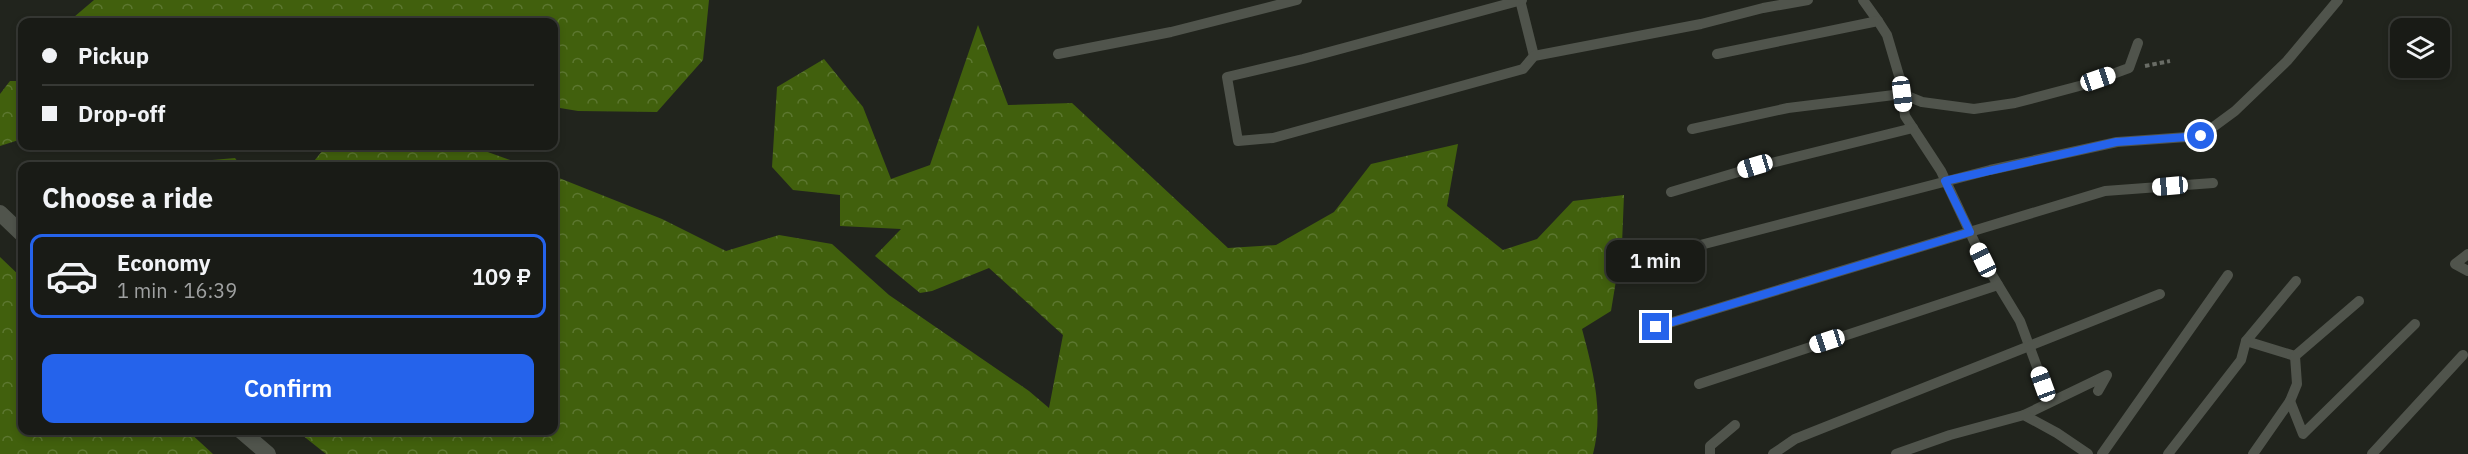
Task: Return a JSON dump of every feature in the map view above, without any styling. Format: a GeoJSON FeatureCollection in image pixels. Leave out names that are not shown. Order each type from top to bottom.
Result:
{"type":"FeatureCollection","features":[{"type":"Feature","properties":{"kind":"main road"},"geometry":{"type":"LineString","coordinates":[[0,213],[18,230]]}},
{"type":"Feature","properties":{"kind":"main road"},"geometry":{"type":"LineString","coordinates":[[246,435],[268,454]]}},
{"type":"Feature","properties":{"kind":"lane"},"geometry":{"type":"LineString","coordinates":[[1058,54],[1171,32],[1297,0]]}},
{"type":"Feature","properties":{"kind":"lane"},"geometry":{"type":"LineString","coordinates":[[1534,56],[1521,0],[1303,59],[1227,77],[1238,141],[1273,138],[1523,69],[1534,56],[1701,24],[1763,8],[1808,0]]}},
{"type":"Feature","properties":{"kind":"lane"},"geometry":{"type":"LineString","coordinates":[[1863,0],[1887,35],[1902,94],[1905,116],[1945,181],[1998,285],[2020,321],[2050,402]]}},
{"type":"Feature","properties":{"kind":"lane"},"geometry":{"type":"LineString","coordinates":[[1654,257],[1945,181],[2116,142],[2201,136],[2235,111],[2287,61],[2338,0]]}},
{"type":"Feature","properties":{"kind":"lane"},"geometry":{"type":"LineString","coordinates":[[1717,54],[1878,21]]}},
{"type":"Feature","properties":{"kind":"lane"},"geometry":{"type":"LineString","coordinates":[[1692,129],[1788,108],[1902,94],[1922,102],[1974,109],[2015,103],[2083,85],[2129,68],[2138,43]]}},
{"type":"Feature","properties":{"kind":"lane"},"geometry":{"type":"LineString","coordinates":[[1671,192],[1755,166],[1913,128]]}},
{"type":"Feature","properties":{"kind":"lane"},"geometry":{"type":"LineString","coordinates":[[1656,327],[2105,191],[2212,183]]}},
{"type":"Feature","properties":{"kind":"lane"},"geometry":{"type":"LineString","coordinates":[[2468,254],[2455,264],[2468,271]]}},
{"type":"Feature","properties":{"kind":"lane"},"geometry":{"type":"LineString","coordinates":[[2102,454],[2228,275]]}},
{"type":"Feature","properties":{"kind":"lane"},"geometry":{"type":"LineString","coordinates":[[2168,454],[2241,360],[2246,341],[2296,281]]}},
{"type":"Feature","properties":{"kind":"lane"},"geometry":{"type":"LineString","coordinates":[[1699,384],[1998,285]]}},
{"type":"Feature","properties":{"kind":"lane"},"geometry":{"type":"LineString","coordinates":[[1773,454],[1796,439],[2160,294]]}},
{"type":"Feature","properties":{"kind":"lane"},"geometry":{"type":"LineString","coordinates":[[2295,356],[2359,302]]}},
{"type":"Feature","properties":{"kind":"lane"},"geometry":{"type":"LineString","coordinates":[[2290,401],[2303,434],[2415,324]]}},
{"type":"Feature","properties":{"kind":"lane"},"geometry":{"type":"LineString","coordinates":[[2246,341],[2295,356]]}},
{"type":"Feature","properties":{"kind":"lane"},"geometry":{"type":"LineString","coordinates":[[2372,454],[2463,355]]}},
{"type":"Feature","properties":{"kind":"lane"},"geometry":{"type":"LineString","coordinates":[[2253,454],[2290,401],[2297,384],[2295,356]]}},
{"type":"Feature","properties":{"kind":"lane"},"geometry":{"type":"LineString","coordinates":[[1896,454],[1950,435],[2024,415],[2107,375],[2098,391]]}},
{"type":"Feature","properties":{"kind":"lane"},"geometry":{"type":"LineString","coordinates":[[2024,415],[2057,433],[2088,454]]}},
{"type":"Feature","properties":{"kind":"lane"},"geometry":{"type":"LineString","coordinates":[[1710,454],[1710,446],[1735,425]]}},
{"type":"Feature","properties":{"kind":"path"},"geometry":{"type":"LineString","coordinates":[[2129,68],[2170,61]]}},
{"type":"Feature","properties":{"kind":"green space"},"geometry":{"type":"Polygon","coordinates":[[[94,0],[709,0],[703,60],[657,112],[578,111],[558,108],[558,18],[65,18],[74,17],[94,0]]]}},
{"type":"Feature","properties":{"kind":"green space"},"geometry":{"type":"Polygon","coordinates":[[[978,25],[1008,105],[1072,103],[1228,248],[1276,245],[1334,212],[1371,164],[1458,144],[1447,206],[1503,250],[1537,239],[1573,201],[1624,195],[1622,244],[1611,311],[1582,329],[1596,391],[1597,423],[1593,454],[326,454],[302,435],[558,435],[558,178],[662,219],[726,251],[779,235],[832,244],[889,295],[1029,391],[1049,408],[1063,335],[989,268],[932,291],[920,293],[875,256],[901,229],[840,226],[840,195],[793,190],[772,167],[777,87],[824,59],[863,107],[891,179],[930,165],[978,25]]]}},
{"type":"Feature","properties":{"kind":"green space"},"geometry":{"type":"Polygon","coordinates":[[[10,81],[18,81],[18,140],[0,146],[0,94],[10,81]]]}},
{"type":"Feature","properties":{"kind":"green space"},"geometry":{"type":"Polygon","coordinates":[[[323,150],[482,150],[516,162],[313,162],[323,150]]]}},
{"type":"Feature","properties":{"kind":"green space"},"geometry":{"type":"Polygon","coordinates":[[[235,158],[238,162],[190,162],[235,158]]]}},
{"type":"Feature","properties":{"kind":"green space"},"geometry":{"type":"Polygon","coordinates":[[[0,257],[18,274],[18,435],[192,435],[213,454],[0,454],[0,257]]]}},
{"type":"Feature","properties":{"kind":"route"},"geometry":{"type":"LineString","coordinates":[[1656,327],[1970,232],[1945,181],[2116,142],[2201,136]]}}]}
